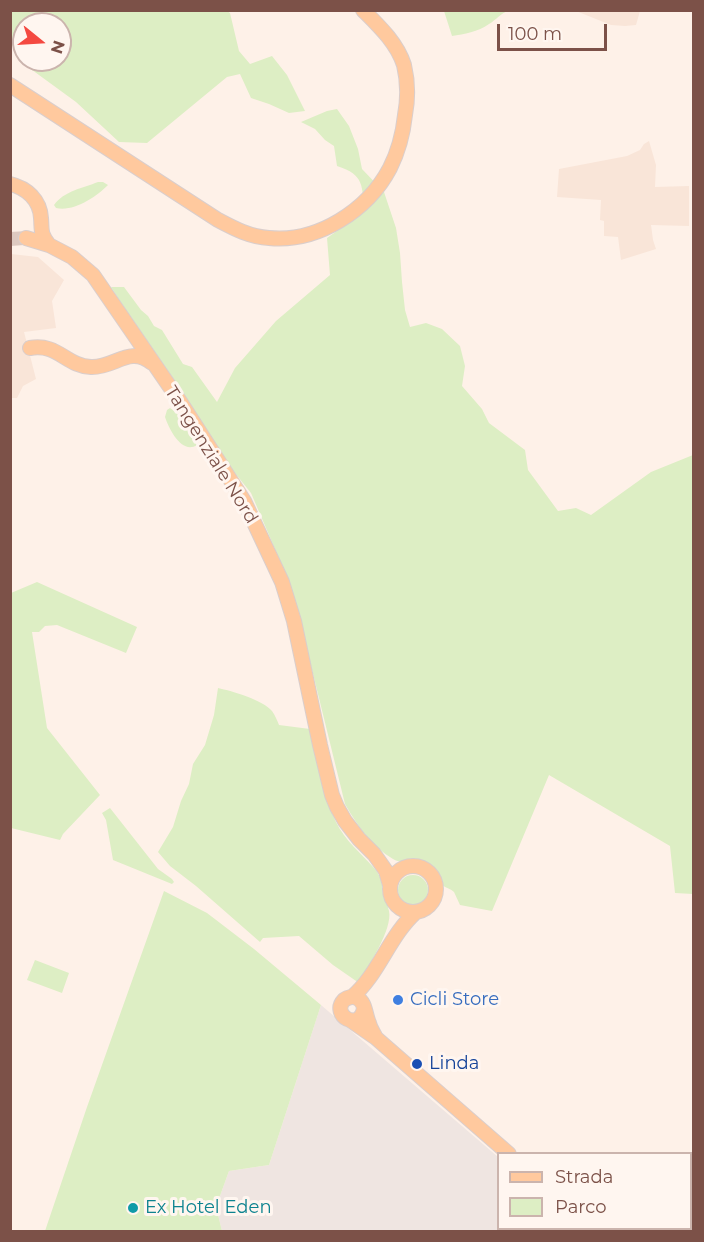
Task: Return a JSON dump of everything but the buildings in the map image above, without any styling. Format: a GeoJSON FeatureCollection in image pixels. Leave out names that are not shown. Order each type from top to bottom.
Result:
{"type":"FeatureCollection","features":[{"type":"Feature","properties":{"kind":"main road"},"geometry":{"type":"LineString","coordinates":[[10,85],[239,231],[272,239],[307,235],[343,219],[361,205],[390,169],[399,147],[404,125],[407,86],[403,64],[395,46],[363,10]]}},
{"type":"Feature","properties":{"kind":"main road"},"geometry":{"type":"LineString","coordinates":[[10,184],[21,187],[36,201],[41,214],[41,228],[49,245]]}},
{"type":"Feature","properties":{"kind":"main road","name":"Tangenziale Nord"},"geometry":{"type":"LineString","coordinates":[[41,228],[28,238],[49,245],[72,257],[93,275],[181,403],[244,501],[282,582],[294,621],[332,795],[351,830],[374,854],[386,871],[390,885]]}},
{"type":"Feature","properties":{"kind":"main road"},"geometry":{"type":"LineString","coordinates":[[125,357],[132,346],[130,328]]}},
{"type":"Feature","properties":{"kind":"main road"},"geometry":{"type":"LineString","coordinates":[[30,348],[53,350],[87,367],[100,367],[132,355],[146,358],[152,363]]}},
{"type":"Feature","properties":{"kind":"main road","name":"Tangenziale Nord"},"geometry":{"type":"LineString","coordinates":[[374,854],[393,865],[404,868]]}},
{"type":"Feature","properties":{"kind":"main road"},"geometry":{"type":"LineString","coordinates":[[360,1003],[370,977],[406,921],[416,912],[430,905],[434,899],[433,879],[424,869],[404,868],[393,878],[390,885],[395,926],[392,941]]}},
{"type":"Feature","properties":{"kind":"main road"},"geometry":{"type":"LineString","coordinates":[[394,904],[408,912],[416,912]]}},
{"type":"Feature","properties":{"kind":"main road"},"geometry":{"type":"LineString","coordinates":[[350,1020],[360,1018],[364,1012],[360,1003],[348,998],[342,1002],[343,1017],[376,1038],[507,1152]]}},
{"type":"Feature","properties":{"kind":"main road"},"geometry":{"type":"LineString","coordinates":[[360,1003],[376,1038]]}},
{"type":"Feature","properties":{"kind":"shaded area"},"geometry":{"type":"Polygon","coordinates":[[[640,10],[636,25],[625,26],[611,25],[576,11],[640,10]]]}},
{"type":"Feature","properties":{"kind":"shaded area"},"geometry":{"type":"Polygon","coordinates":[[[649,141],[656,165],[655,187],[689,186],[689,226],[651,225],[656,249],[621,260],[618,237],[604,236],[604,221],[600,220],[601,200],[557,197],[559,169],[627,156],[640,150],[649,141]]]}},
{"type":"Feature","properties":{"kind":"shaded area"},"geometry":{"type":"Polygon","coordinates":[[[11,254],[38,257],[64,280],[52,301],[56,328],[24,332],[36,379],[23,386],[17,398],[11,398],[11,254]]]}},
{"type":"Feature","properties":{"kind":"shaded area"},"geometry":{"type":"Polygon","coordinates":[[[321,1005],[497,1156],[497,1230],[579,1230],[578,1232],[222,1231],[216,1207],[229,1171],[269,1165],[321,1005]]]}},
{"type":"Feature","properties":{"kind":"green space"},"geometry":{"type":"Polygon","coordinates":[[[11,10],[227,11],[230,13],[239,51],[250,64],[272,56],[287,75],[305,111],[289,113],[251,98],[240,74],[227,77],[147,143],[119,142],[76,102],[35,72],[72,72],[72,12],[12,12],[12,45],[11,10]]]}},
{"type":"Feature","properties":{"kind":"green space"},"geometry":{"type":"Polygon","coordinates":[[[444,10],[508,11],[480,29],[452,36],[444,10]]]}},
{"type":"Feature","properties":{"kind":"green space"},"geometry":{"type":"Polygon","coordinates":[[[337,109],[349,126],[358,149],[362,169],[384,192],[396,228],[405,310],[410,327],[426,323],[442,329],[460,346],[465,366],[462,386],[482,409],[489,423],[525,450],[528,470],[558,511],[576,508],[591,515],[651,472],[693,455],[693,894],[675,893],[670,846],[549,775],[492,911],[460,905],[454,892],[442,885],[432,870],[422,862],[399,861],[385,854],[366,835],[345,804],[287,577],[251,493],[231,468],[111,287],[124,287],[154,326],[162,330],[183,364],[192,367],[217,402],[235,368],[276,321],[330,275],[327,238],[364,212],[362,188],[357,178],[353,173],[337,166],[334,146],[315,129],[301,122],[337,109]]]}},
{"type":"Feature","properties":{"kind":"green space"},"geometry":{"type":"Polygon","coordinates":[[[98,182],[108,185],[77,206],[63,209],[56,208],[54,205],[68,193],[98,182]]]}},
{"type":"Feature","properties":{"kind":"green space"},"geometry":{"type":"Polygon","coordinates":[[[170,408],[178,414],[197,445],[186,447],[177,439],[165,417],[170,408]]]}},
{"type":"Feature","properties":{"kind":"green space"},"geometry":{"type":"Polygon","coordinates":[[[37,582],[137,627],[126,653],[57,625],[45,626],[39,632],[32,632],[47,728],[100,795],[60,840],[11,828],[11,593],[37,582]]]}},
{"type":"Feature","properties":{"kind":"green space"},"geometry":{"type":"Polygon","coordinates":[[[218,688],[262,703],[272,711],[279,725],[310,729],[331,811],[344,835],[379,874],[389,911],[384,937],[359,983],[333,965],[299,936],[263,938],[260,942],[170,866],[158,852],[173,827],[189,784],[193,764],[205,745],[214,715],[218,688]]]}},
{"type":"Feature","properties":{"kind":"green space"},"geometry":{"type":"Polygon","coordinates":[[[110,808],[158,869],[172,879],[174,882],[172,884],[113,860],[106,820],[102,813],[110,808]]]}},
{"type":"Feature","properties":{"kind":"green space"},"geometry":{"type":"Polygon","coordinates":[[[413,875],[424,879],[428,890],[424,901],[413,905],[402,901],[398,890],[402,879],[413,875]]]}},
{"type":"Feature","properties":{"kind":"green space"},"geometry":{"type":"Polygon","coordinates":[[[164,891],[207,913],[321,1005],[269,1165],[229,1171],[216,1207],[222,1231],[45,1231],[87,1107],[164,891]]]}},
{"type":"Feature","properties":{"kind":"green space"},"geometry":{"type":"Polygon","coordinates":[[[35,960],[69,973],[62,993],[27,980],[35,960]]]}},
{"type":"Feature","properties":{"kind":"tunnel"},"geometry":{"type":"LineString","coordinates":[[10,239],[26,238]]}},
{"type":"Feature","properties":{"kind":"place","name":"Cicli Store"},"geometry":{"type":"Point","coordinates":[398,1000]}},
{"type":"Feature","properties":{"kind":"place","name":"Linda"},"geometry":{"type":"Point","coordinates":[417,1064]}},
{"type":"Feature","properties":{"kind":"place","name":"Ex Hotel Eden"},"geometry":{"type":"Point","coordinates":[133,1208]}}]}
